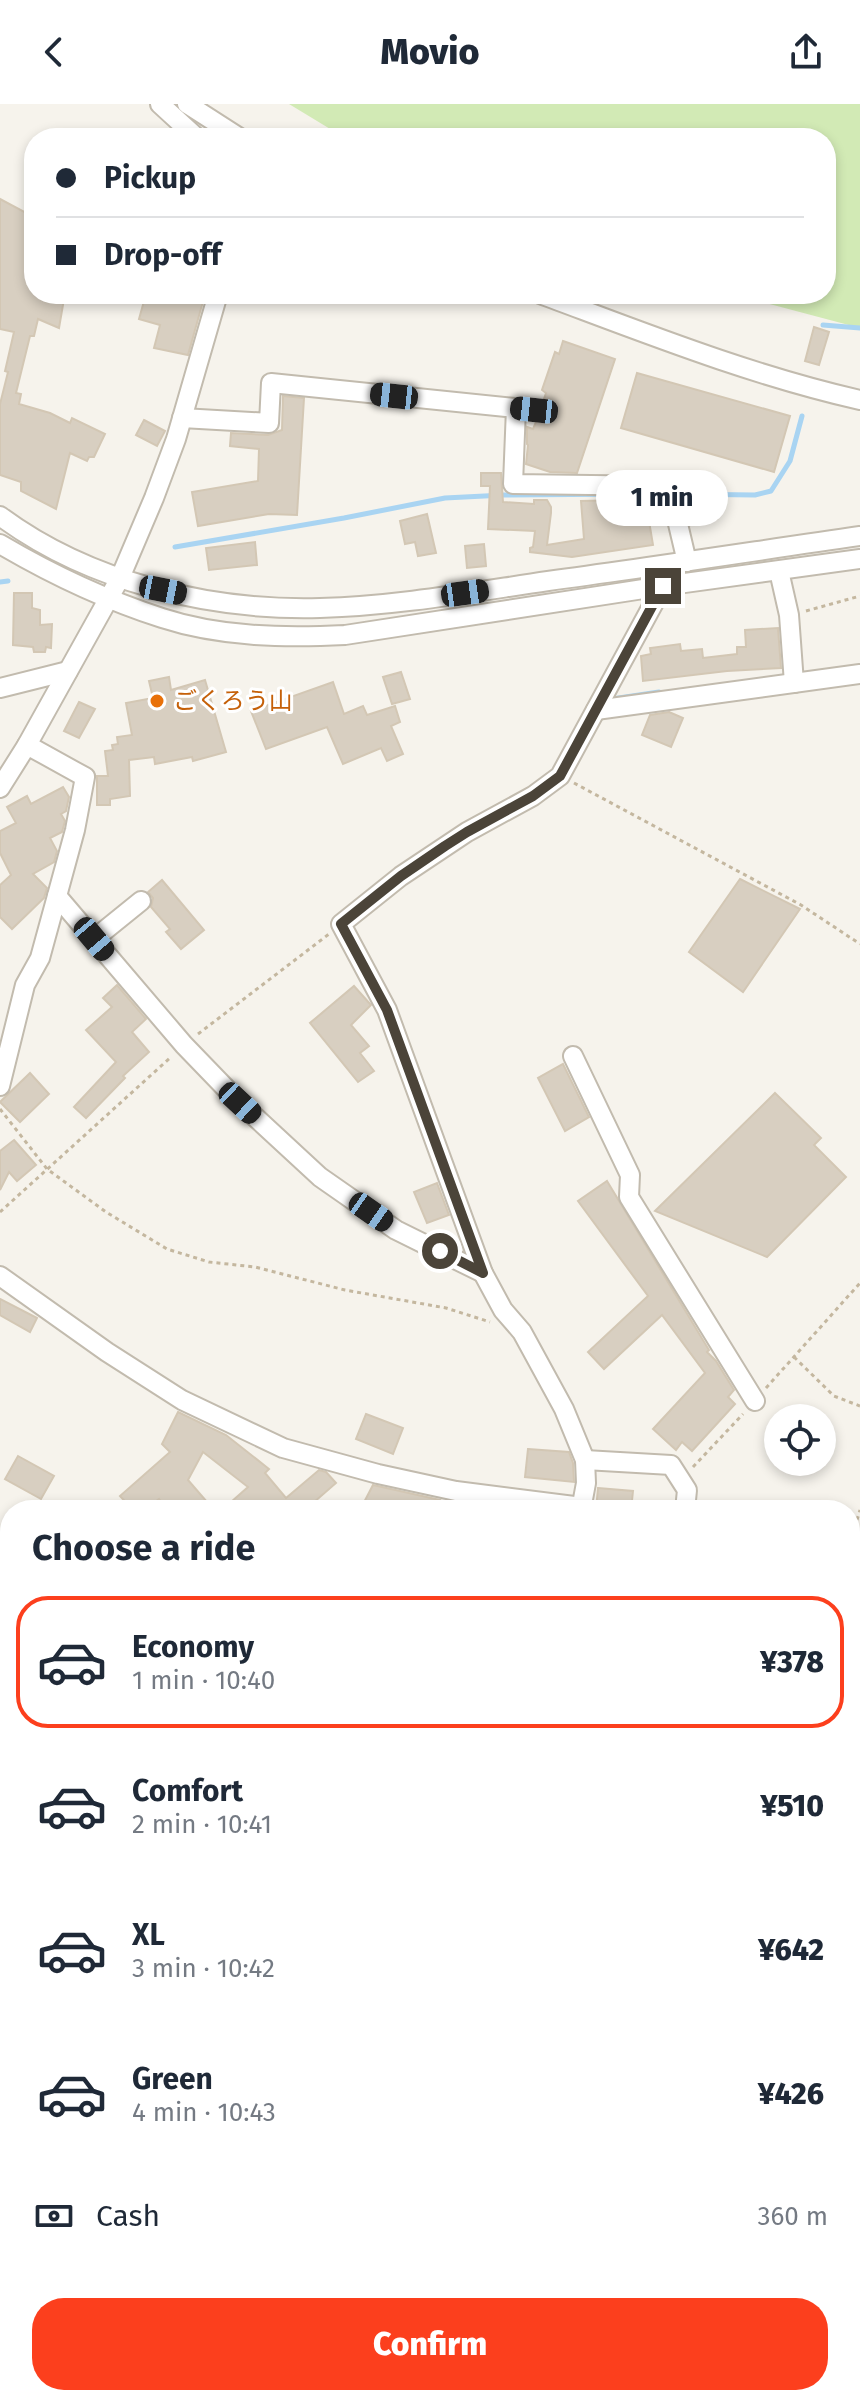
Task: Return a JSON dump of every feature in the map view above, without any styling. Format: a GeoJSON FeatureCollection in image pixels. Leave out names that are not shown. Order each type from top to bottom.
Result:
{"type":"FeatureCollection","features":[{"type":"Feature","properties":{"kind":"street"},"geometry":{"type":"LineString","coordinates":[[160,104],[186,128]]}},
{"type":"Feature","properties":{"kind":"street"},"geometry":{"type":"LineString","coordinates":[[187,104],[224,128]]}},
{"type":"Feature","properties":{"kind":"street"},"geometry":{"type":"LineString","coordinates":[[0,788],[120,578],[154,498],[182,418],[215,304]]}},
{"type":"Feature","properties":{"kind":"street"},"geometry":{"type":"LineString","coordinates":[[567,304],[676,345],[824,392],[860,400]]}},
{"type":"Feature","properties":{"kind":"street"},"geometry":{"type":"LineString","coordinates":[[182,418],[269,423],[271,383],[525,409],[513,484],[669,486],[687,562]]}},
{"type":"Feature","properties":{"kind":"street"},"geometry":{"type":"LineString","coordinates":[[0,516],[27,536],[120,578],[163,590],[280,608],[402,602],[860,536]]}},
{"type":"Feature","properties":{"kind":"street"},"geometry":{"type":"LineString","coordinates":[[0,544],[81,587],[163,619],[214,630],[305,637],[345,635],[860,559]]}},
{"type":"Feature","properties":{"kind":"street"},"geometry":{"type":"LineString","coordinates":[[779,571],[789,615],[794,683]]}},
{"type":"Feature","properties":{"kind":"street"},"geometry":{"type":"LineString","coordinates":[[583,1500],[585,1460],[564,1409],[542,1365],[522,1332],[503,1310],[483,1273],[387,1010],[341,924],[401,876],[467,832],[533,796],[560,776],[663,586]]}},
{"type":"Feature","properties":{"kind":"street"},"geometry":{"type":"LineString","coordinates":[[0,688],[68,671]]}},
{"type":"Feature","properties":{"kind":"street"},"geometry":{"type":"LineString","coordinates":[[596,710],[860,674]]}},
{"type":"Feature","properties":{"kind":"street"},"geometry":{"type":"LineString","coordinates":[[0,1086],[25,985],[40,958],[75,830],[85,777],[27,745]]}},
{"type":"Feature","properties":{"kind":"street"},"geometry":{"type":"LineString","coordinates":[[57,896],[184,1045],[240,1103],[320,1177],[396,1230],[483,1273]]}},
{"type":"Feature","properties":{"kind":"street"},"geometry":{"type":"LineString","coordinates":[[94,939],[141,901]]}},
{"type":"Feature","properties":{"kind":"street"},"geometry":{"type":"LineString","coordinates":[[573,1056],[630,1175],[629,1197],[755,1401]]}},
{"type":"Feature","properties":{"kind":"street"},"geometry":{"type":"LineString","coordinates":[[0,1276],[107,1352],[182,1400],[283,1448],[378,1474],[456,1491],[519,1500]]}},
{"type":"Feature","properties":{"kind":"street"},"geometry":{"type":"LineString","coordinates":[[585,1460],[671,1465],[687,1490],[686,1500]]}},
{"type":"Feature","properties":{"kind":"path"},"geometry":{"type":"LineString","coordinates":[[789,615],[860,596]]}},
{"type":"Feature","properties":{"kind":"path"},"geometry":{"type":"LineString","coordinates":[[560,776],[801,905],[860,944]]}},
{"type":"Feature","properties":{"kind":"path"},"geometry":{"type":"LineString","coordinates":[[0,1212],[184,1045],[341,924]]}},
{"type":"Feature","properties":{"kind":"path"},"geometry":{"type":"LineString","coordinates":[[0,1109],[47,1169],[106,1212],[167,1249],[209,1262],[255,1267],[345,1290],[446,1308],[492,1323]]}},
{"type":"Feature","properties":{"kind":"path"},"geometry":{"type":"LineString","coordinates":[[681,1480],[860,1283]]}},
{"type":"Feature","properties":{"kind":"path"},"geometry":{"type":"LineString","coordinates":[[794,1357],[834,1396],[860,1406]]}},
{"type":"Feature","properties":{"kind":"green space"},"geometry":{"type":"Polygon","coordinates":[[[289,104],[860,104],[860,328],[770,304],[836,304],[836,128],[329,128],[289,104]]]}},
{"type":"Feature","properties":{"kind":"building"},"geometry":{"type":"Polygon","coordinates":[[[0,199],[24,212],[24,304],[63,304],[59,328],[38,319],[34,336],[30,336],[16,393],[21,394],[19,404],[70,423],[72,418],[105,434],[94,457],[89,457],[87,461],[70,453],[56,509],[21,491],[21,482],[0,475],[0,404],[14,332],[0,329],[0,199]]]}},
{"type":"Feature","properties":{"kind":"building"},"geometry":{"type":"Polygon","coordinates":[[[143,304],[202,304],[188,355],[154,348],[160,325],[139,319],[143,304]]]}},
{"type":"Feature","properties":{"kind":"building"},"geometry":{"type":"Polygon","coordinates":[[[814,327],[829,332],[819,365],[805,361],[814,327]]]}},
{"type":"Feature","properties":{"kind":"building"},"geometry":{"type":"Polygon","coordinates":[[[563,341],[615,359],[577,473],[550,472],[526,464],[527,427],[533,429],[544,416],[546,393],[542,390],[555,352],[559,354],[563,341]]]}},
{"type":"Feature","properties":{"kind":"building"},"geometry":{"type":"Polygon","coordinates":[[[637,373],[790,416],[774,472],[621,428],[637,373]]]}},
{"type":"Feature","properties":{"kind":"building"},"geometry":{"type":"Polygon","coordinates":[[[283,396],[304,398],[297,515],[269,514],[198,526],[192,492],[258,481],[259,449],[230,446],[231,433],[268,435],[282,430],[283,396]]]}},
{"type":"Feature","properties":{"kind":"building"},"geometry":{"type":"Polygon","coordinates":[[[144,420],[165,431],[157,446],[136,435],[144,420]]]}},
{"type":"Feature","properties":{"kind":"building"},"geometry":{"type":"Polygon","coordinates":[[[481,473],[501,473],[503,502],[534,504],[534,500],[547,500],[551,513],[547,545],[584,539],[581,501],[625,500],[625,506],[646,503],[653,545],[572,557],[530,552],[535,531],[488,529],[490,486],[481,486],[481,473]]]}},
{"type":"Feature","properties":{"kind":"building"},"geometry":{"type":"Polygon","coordinates":[[[686,504],[712,504],[717,519],[691,525],[686,504]]]}},
{"type":"Feature","properties":{"kind":"building"},"geometry":{"type":"Polygon","coordinates":[[[427,514],[436,553],[418,556],[415,542],[405,544],[400,521],[427,514]]]}},
{"type":"Feature","properties":{"kind":"building"},"geometry":{"type":"Polygon","coordinates":[[[255,542],[257,565],[209,570],[206,548],[255,542]]]}},
{"type":"Feature","properties":{"kind":"building"},"geometry":{"type":"Polygon","coordinates":[[[484,544],[486,566],[467,568],[465,546],[484,544]]]}},
{"type":"Feature","properties":{"kind":"building"},"geometry":{"type":"Polygon","coordinates":[[[14,593],[32,593],[32,608],[40,610],[40,625],[52,624],[51,648],[46,647],[45,652],[13,645],[14,593]]]}},
{"type":"Feature","properties":{"kind":"building"},"geometry":{"type":"Polygon","coordinates":[[[778,628],[781,668],[643,681],[641,656],[651,654],[650,648],[680,644],[681,651],[702,649],[703,658],[737,654],[737,647],[746,647],[745,630],[778,628]]]}},
{"type":"Feature","properties":{"kind":"building"},"geometry":{"type":"Polygon","coordinates":[[[401,672],[410,699],[392,704],[383,677],[401,672]]]}},
{"type":"Feature","properties":{"kind":"building"},"geometry":{"type":"Polygon","coordinates":[[[169,677],[171,690],[205,680],[226,752],[193,761],[192,757],[155,764],[154,757],[129,760],[130,796],[110,799],[110,805],[97,805],[97,776],[108,776],[105,751],[113,750],[112,745],[118,744],[117,737],[132,735],[126,703],[153,698],[149,681],[169,677]]]}},
{"type":"Feature","properties":{"kind":"building"},"geometry":{"type":"Polygon","coordinates":[[[333,682],[344,714],[363,706],[367,715],[395,706],[400,722],[391,726],[403,754],[387,761],[381,748],[343,764],[327,727],[266,749],[251,711],[333,682]]]}},
{"type":"Feature","properties":{"kind":"building"},"geometry":{"type":"Polygon","coordinates":[[[79,702],[95,709],[79,738],[64,731],[79,702]]]}},
{"type":"Feature","properties":{"kind":"building"},"geometry":{"type":"Polygon","coordinates":[[[669,712],[683,718],[671,747],[642,735],[650,715],[669,712]]]}},
{"type":"Feature","properties":{"kind":"building"},"geometry":{"type":"Polygon","coordinates":[[[63,787],[69,797],[66,811],[61,814],[65,821],[62,832],[50,838],[57,851],[54,862],[33,874],[47,888],[44,898],[12,929],[0,917],[0,885],[11,875],[0,853],[0,831],[16,823],[7,807],[27,796],[31,804],[63,787]]]}},
{"type":"Feature","properties":{"kind":"building"},"geometry":{"type":"Polygon","coordinates":[[[740,879],[800,909],[743,992],[689,952],[740,879]]]}},
{"type":"Feature","properties":{"kind":"building"},"geometry":{"type":"Polygon","coordinates":[[[162,880],[204,930],[181,949],[166,932],[170,929],[151,907],[153,898],[148,892],[162,880]]]}},
{"type":"Feature","properties":{"kind":"building"},"geometry":{"type":"Polygon","coordinates":[[[117,985],[146,1019],[132,1032],[149,1052],[86,1118],[74,1107],[116,1062],[86,1030],[112,1007],[103,998],[117,985]]]}},
{"type":"Feature","properties":{"kind":"building"},"geometry":{"type":"Polygon","coordinates":[[[354,986],[371,1005],[351,1025],[369,1046],[360,1053],[374,1071],[358,1082],[310,1023],[354,986]]]}},
{"type":"Feature","properties":{"kind":"building"},"geometry":{"type":"Polygon","coordinates":[[[563,1064],[589,1117],[565,1131],[538,1078],[563,1064]]]}},
{"type":"Feature","properties":{"kind":"building"},"geometry":{"type":"Polygon","coordinates":[[[30,1073],[49,1094],[20,1122],[0,1102],[30,1073]]]}},
{"type":"Feature","properties":{"kind":"building"},"geometry":{"type":"Polygon","coordinates":[[[775,1093],[821,1138],[814,1145],[846,1177],[767,1257],[655,1211],[775,1093]]]}},
{"type":"Feature","properties":{"kind":"building"},"geometry":{"type":"Polygon","coordinates":[[[14,1140],[36,1165],[17,1181],[9,1172],[0,1190],[0,1151],[14,1140]]]}},
{"type":"Feature","properties":{"kind":"building"},"geometry":{"type":"Polygon","coordinates":[[[607,1181],[709,1350],[707,1352],[734,1390],[728,1397],[735,1404],[692,1451],[682,1442],[676,1450],[653,1429],[705,1373],[662,1315],[604,1369],[588,1352],[648,1296],[578,1201],[607,1181]]]}},
{"type":"Feature","properties":{"kind":"building"},"geometry":{"type":"Polygon","coordinates":[[[437,1183],[449,1215],[427,1223],[414,1192],[437,1183]]]}},
{"type":"Feature","properties":{"kind":"building"},"geometry":{"type":"Polygon","coordinates":[[[0,1299],[37,1318],[30,1332],[0,1315],[0,1299]]]}},
{"type":"Feature","properties":{"kind":"building"},"geometry":{"type":"Polygon","coordinates":[[[178,1412],[226,1435],[269,1469],[265,1473],[286,1498],[319,1470],[326,1472],[336,1483],[316,1500],[233,1500],[248,1487],[203,1452],[188,1480],[205,1500],[124,1500],[120,1496],[170,1452],[162,1444],[178,1412]]]}},
{"type":"Feature","properties":{"kind":"building"},"geometry":{"type":"Polygon","coordinates":[[[366,1414],[403,1428],[393,1454],[356,1439],[366,1414]]]}},
{"type":"Feature","properties":{"kind":"building"},"geometry":{"type":"Polygon","coordinates":[[[528,1449],[569,1452],[574,1482],[525,1477],[528,1449]]]}},
{"type":"Feature","properties":{"kind":"building"},"geometry":{"type":"Polygon","coordinates":[[[18,1456],[54,1476],[41,1499],[5,1479],[18,1456]]]}},
{"type":"Feature","properties":{"kind":"building"},"geometry":{"type":"Polygon","coordinates":[[[373,1485],[440,1500],[365,1500],[373,1485]]]}},
{"type":"Feature","properties":{"kind":"building"},"geometry":{"type":"Polygon","coordinates":[[[598,1488],[633,1491],[632,1500],[597,1500],[598,1488]]]}},
{"type":"Feature","properties":{"kind":"waterway"},"geometry":{"type":"LineString","coordinates":[[823,325],[860,328]]}},
{"type":"Feature","properties":{"kind":"waterway"},"geometry":{"type":"LineString","coordinates":[[675,494],[755,495],[771,491],[790,461],[802,416]]}},
{"type":"Feature","properties":{"kind":"waterway"},"geometry":{"type":"LineString","coordinates":[[175,547],[445,498],[633,494]]}},
{"type":"Feature","properties":{"kind":"waterway"},"geometry":{"type":"LineString","coordinates":[[0,582],[8,581]]}},
{"type":"Feature","properties":{"kind":"waterway"},"geometry":{"type":"LineString","coordinates":[[612,699],[659,692]]}},
{"type":"Feature","properties":{"kind":"place","name":"ごくろう山"},"geometry":{"type":"Point","coordinates":[157,701]}},
{"type":"Feature","properties":{"kind":"route"},"geometry":{"type":"LineString","coordinates":[[440,1251],[483,1273],[387,1010],[341,924],[401,876],[445,846],[533,796],[560,776],[663,586]]}}]}
